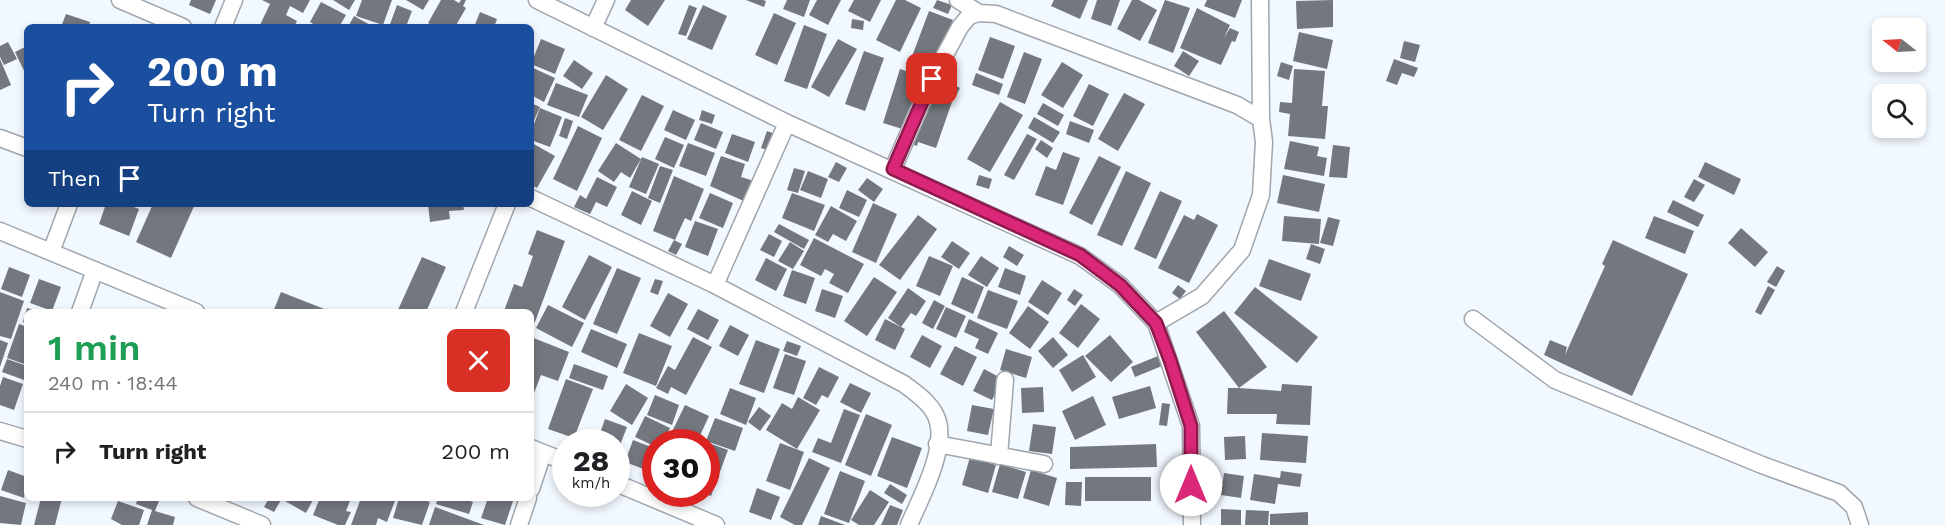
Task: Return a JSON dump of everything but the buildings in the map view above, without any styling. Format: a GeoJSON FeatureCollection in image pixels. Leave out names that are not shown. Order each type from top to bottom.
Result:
{"type":"FeatureCollection","features":[{"type":"Feature","properties":{"kind":"street"},"geometry":{"type":"LineString","coordinates":[[120,0],[176,24]]}},
{"type":"Feature","properties":{"kind":"street"},"geometry":{"type":"LineString","coordinates":[[224,24],[234,0]]}},
{"type":"Feature","properties":{"kind":"street"},"geometry":{"type":"LineString","coordinates":[[537,0],[787,123],[1080,255],[1120,285],[1156,323],[1191,426],[1192,525]]}},
{"type":"Feature","properties":{"kind":"street"},"geometry":{"type":"LineString","coordinates":[[593,28],[606,0]]}},
{"type":"Feature","properties":{"kind":"street"},"geometry":{"type":"LineString","coordinates":[[958,0],[979,13]]}},
{"type":"Feature","properties":{"kind":"street"},"geometry":{"type":"LineString","coordinates":[[1156,323],[1202,296],[1242,250],[1261,195],[1264,142],[1261,119],[1260,0]]}},
{"type":"Feature","properties":{"kind":"street"},"geometry":{"type":"LineString","coordinates":[[893,169],[932,79],[960,27],[969,16],[979,13],[996,14],[1226,101],[1261,119]]}},
{"type":"Feature","properties":{"kind":"street"},"geometry":{"type":"LineString","coordinates":[[715,285],[787,123]]}},
{"type":"Feature","properties":{"kind":"street"},"geometry":{"type":"LineString","coordinates":[[0,138],[24,147]]}},
{"type":"Feature","properties":{"kind":"street"},"geometry":{"type":"LineString","coordinates":[[534,199],[715,285],[904,384],[927,403],[938,422],[936,464],[909,525]]}},
{"type":"Feature","properties":{"kind":"street"},"geometry":{"type":"LineString","coordinates":[[51,252],[68,207]]}},
{"type":"Feature","properties":{"kind":"street"},"geometry":{"type":"LineString","coordinates":[[465,309],[506,207]]}},
{"type":"Feature","properties":{"kind":"street"},"geometry":{"type":"LineString","coordinates":[[0,231],[189,309]]}},
{"type":"Feature","properties":{"kind":"street"},"geometry":{"type":"LineString","coordinates":[[81,309],[95,270]]}},
{"type":"Feature","properties":{"kind":"street"},"geometry":{"type":"LineString","coordinates":[[1473,319],[1555,380],[1762,465],[1839,493],[1854,507],[1860,525]]}},
{"type":"Feature","properties":{"kind":"street"},"geometry":{"type":"LineString","coordinates":[[999,456],[1005,380]]}},
{"type":"Feature","properties":{"kind":"street"},"geometry":{"type":"LineString","coordinates":[[0,431],[24,438]]}},
{"type":"Feature","properties":{"kind":"street"},"geometry":{"type":"LineString","coordinates":[[937,444],[1044,464]]}},
{"type":"Feature","properties":{"kind":"street"},"geometry":{"type":"LineString","coordinates":[[534,470],[537,450],[552,456]]}},
{"type":"Feature","properties":{"kind":"street"},"geometry":{"type":"LineString","coordinates":[[630,489],[716,525]]}},
{"type":"Feature","properties":{"kind":"street"},"geometry":{"type":"LineString","coordinates":[[204,501],[262,525]]}},
{"type":"Feature","properties":{"kind":"street"},"geometry":{"type":"LineString","coordinates":[[519,525],[527,501]]}},
{"type":"Feature","properties":{"kind":"route"},"geometry":{"type":"LineString","coordinates":[[932,79],[893,169],[1080,255],[1120,285],[1156,323],[1191,426],[1191,485]]}}]}
